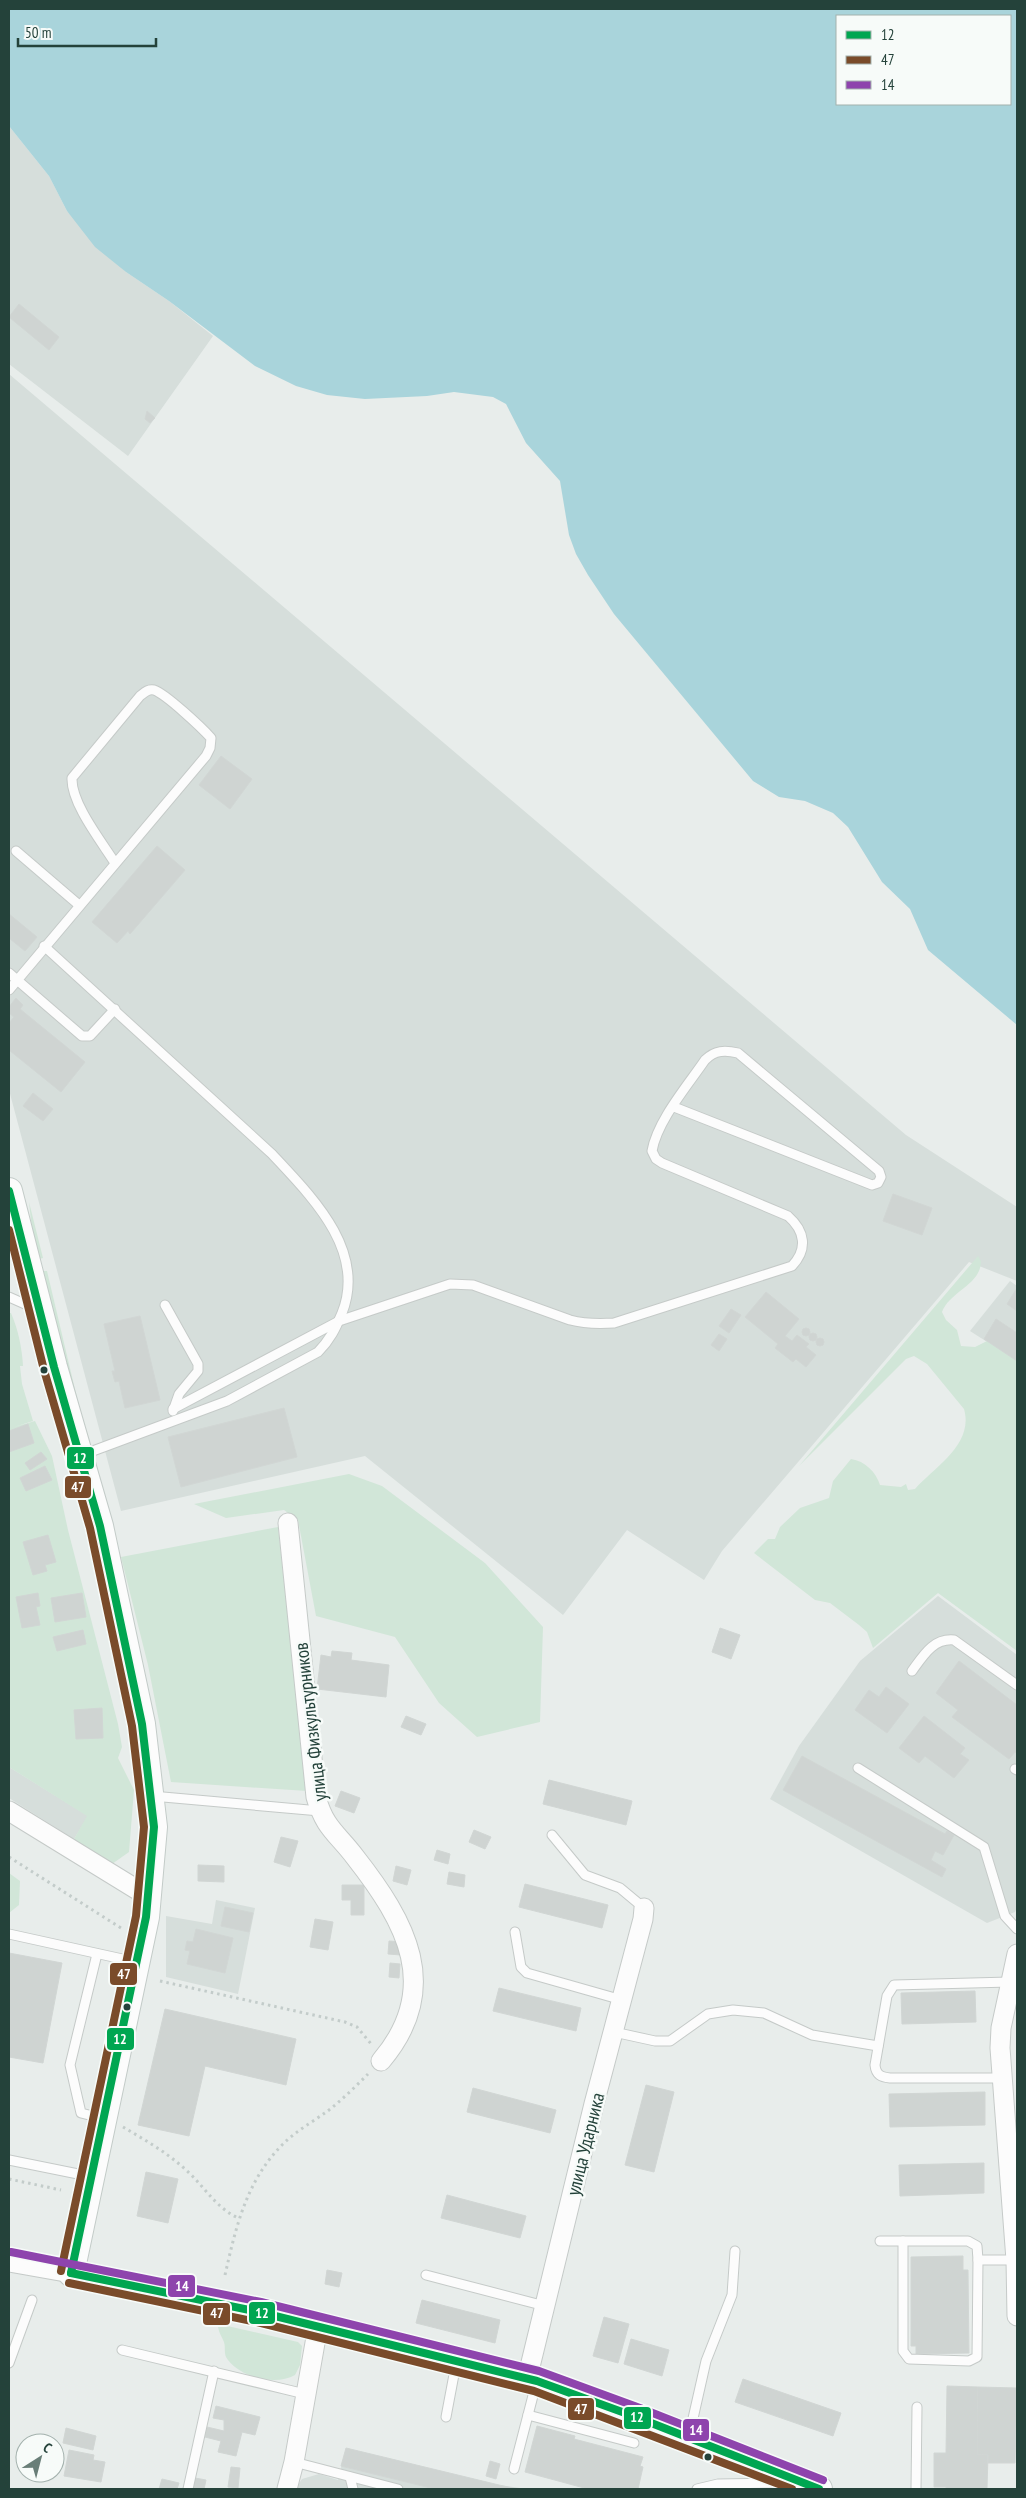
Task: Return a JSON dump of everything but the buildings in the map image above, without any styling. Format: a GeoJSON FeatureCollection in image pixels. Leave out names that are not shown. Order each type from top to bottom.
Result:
{"type":"FeatureCollection","features":[{"type":"Feature","properties":{"kind":"street"},"geometry":{"type":"LineString","coordinates":[[9,1191],[54,1367],[100,1526],[136,1691],[152,1796],[154,1843],[149,1897],[111,2121],[91,2176],[70,2273]]}},
{"type":"Feature","properties":{"kind":"street","name":"улица Физкультурников"},"geometry":{"type":"LineString","coordinates":[[288,1523],[316,1797],[320,1811],[330,1829],[370,1876],[402,1929],[412,1956],[412,1989],[407,2014],[396,2040],[380,2061]]}},
{"type":"Feature","properties":{"kind":"street"},"geometry":{"type":"LineString","coordinates":[[9,1811],[149,1897]]}},
{"type":"Feature","properties":{"kind":"street","name":"улица Ударника"},"geometry":{"type":"LineString","coordinates":[[532,2380],[545,2306],[643,1919],[644,1908]]}},
{"type":"Feature","properties":{"kind":"street"},"geometry":{"type":"LineString","coordinates":[[1017,1954],[1001,2028],[1001,2078],[1016,2260],[1017,2316]]}},
{"type":"Feature","properties":{"kind":"street"},"geometry":{"type":"LineString","coordinates":[[9,2262],[70,2273],[318,2326],[532,2380],[809,2485]]}},
{"type":"Feature","properties":{"kind":"street"},"geometry":{"type":"LineString","coordinates":[[287,2489],[294,2462],[318,2326]]}},
{"type":"Feature","properties":{"kind":"lane"},"geometry":{"type":"LineString","coordinates":[[9,990],[44,946],[115,863],[206,756],[210,748],[211,738],[204,730],[162,695],[153,690],[147,690],[140,696],[72,778],[71,789],[77,801],[115,863]]}},
{"type":"Feature","properties":{"kind":"lane"},"geometry":{"type":"LineString","coordinates":[[16,851],[79,905]]}},
{"type":"Feature","properties":{"kind":"lane"},"geometry":{"type":"LineString","coordinates":[[44,946],[115,1008],[272,1154],[309,1195],[331,1225],[342,1247],[349,1283],[345,1305],[339,1321],[329,1340],[318,1352],[227,1401],[81,1456]]}},
{"type":"Feature","properties":{"kind":"lane"},"geometry":{"type":"LineString","coordinates":[[9,973],[82,1036],[90,1036],[115,1008]]}},
{"type":"Feature","properties":{"kind":"lane"},"geometry":{"type":"LineString","coordinates":[[173,1409],[339,1321],[450,1284],[473,1285],[586,1324],[614,1323],[792,1266],[803,1251],[804,1243],[798,1226],[788,1216],[656,1159],[652,1150],[654,1140],[674,1107],[705,1060],[719,1051],[738,1052],[878,1170],[881,1178],[878,1183],[872,1185],[674,1107]]}},
{"type":"Feature","properties":{"kind":"lane"},"geometry":{"type":"LineString","coordinates":[[9,1297],[17,1303],[39,1310]]}},
{"type":"Feature","properties":{"kind":"lane"},"geometry":{"type":"LineString","coordinates":[[165,1305],[198,1364],[198,1371],[179,1394],[173,1409],[172,1421]]}},
{"type":"Feature","properties":{"kind":"lane"},"geometry":{"type":"LineString","coordinates":[[912,1671],[933,1645],[947,1639],[954,1640],[1017,1685]]}},
{"type":"Feature","properties":{"kind":"lane"},"geometry":{"type":"LineString","coordinates":[[858,1768],[984,1847],[1006,1916],[1017,1929]]}},
{"type":"Feature","properties":{"kind":"lane"},"geometry":{"type":"LineString","coordinates":[[152,1796],[320,1811]]}},
{"type":"Feature","properties":{"kind":"lane"},"geometry":{"type":"LineString","coordinates":[[552,1835],[585,1875],[620,1888],[644,1908]]}},
{"type":"Feature","properties":{"kind":"lane"},"geometry":{"type":"LineString","coordinates":[[515,1932],[521,1967],[527,1973],[622,2000]]}},
{"type":"Feature","properties":{"kind":"lane"},"geometry":{"type":"LineString","coordinates":[[9,1934],[138,1962]]}},
{"type":"Feature","properties":{"kind":"lane"},"geometry":{"type":"LineString","coordinates":[[97,1954],[70,2065],[81,2113],[111,2121]]}},
{"type":"Feature","properties":{"kind":"lane"},"geometry":{"type":"LineString","coordinates":[[1001,2078],[881,2077],[876,2071],[875,2065],[887,1996],[894,1985],[1010,1982]]}},
{"type":"Feature","properties":{"kind":"lane"},"geometry":{"type":"LineString","coordinates":[[614,2032],[655,2041],[670,2041],[708,2014],[733,2010],[764,2013],[812,2035],[878,2046]]}},
{"type":"Feature","properties":{"kind":"lane"},"geometry":{"type":"LineString","coordinates":[[9,2160],[91,2176]]}},
{"type":"Feature","properties":{"kind":"lane"},"geometry":{"type":"LineString","coordinates":[[880,2241],[903,2241],[968,2241],[977,2246],[977,2357],[969,2361],[909,2360],[903,2351],[903,2241]]}},
{"type":"Feature","properties":{"kind":"lane"},"geometry":{"type":"LineString","coordinates":[[688,2438],[706,2361],[732,2295],[735,2251]]}},
{"type":"Feature","properties":{"kind":"lane"},"geometry":{"type":"LineString","coordinates":[[978,2260],[1016,2260]]}},
{"type":"Feature","properties":{"kind":"lane"},"geometry":{"type":"LineString","coordinates":[[426,2275],[545,2306]]}},
{"type":"Feature","properties":{"kind":"lane"},"geometry":{"type":"LineString","coordinates":[[9,2363],[32,2300]]}},
{"type":"Feature","properties":{"kind":"lane"},"geometry":{"type":"LineString","coordinates":[[122,2350],[214,2370],[305,2394]]}},
{"type":"Feature","properties":{"kind":"lane"},"geometry":{"type":"LineString","coordinates":[[446,2417],[456,2361]]}},
{"type":"Feature","properties":{"kind":"lane"},"geometry":{"type":"LineString","coordinates":[[188,2489],[214,2370]]}},
{"type":"Feature","properties":{"kind":"lane"},"geometry":{"type":"LineString","coordinates":[[514,2469],[528,2415],[532,2380]]}},
{"type":"Feature","properties":{"kind":"lane"},"geometry":{"type":"LineString","coordinates":[[916,2489],[917,2407]]}},
{"type":"Feature","properties":{"kind":"lane"},"geometry":{"type":"LineString","coordinates":[[528,2415],[634,2443]]}},
{"type":"Feature","properties":{"kind":"lane"},"geometry":{"type":"LineString","coordinates":[[294,2462],[398,2489]]}},
{"type":"Feature","properties":{"kind":"lane"},"geometry":{"type":"LineString","coordinates":[[350,2477],[353,2489]]}},
{"type":"Feature","properties":{"kind":"lane"},"geometry":{"type":"LineString","coordinates":[[697,2489],[718,2484],[781,2483],[809,2485]]}},
{"type":"Feature","properties":{"kind":"path"},"geometry":{"type":"LineString","coordinates":[[9,1857],[126,1931]]}},
{"type":"Feature","properties":{"kind":"path"},"geometry":{"type":"LineString","coordinates":[[160,1981],[345,2022],[357,2027],[368,2038],[380,2061],[331,2108],[284,2143],[255,2180],[238,2218],[225,2275]]}},
{"type":"Feature","properties":{"kind":"path"},"geometry":{"type":"LineString","coordinates":[[111,2121],[175,2160],[190,2173],[216,2205],[238,2218]]}},
{"type":"Feature","properties":{"kind":"path"},"geometry":{"type":"LineString","coordinates":[[9,2179],[61,2190]]}},
{"type":"Feature","properties":{"kind":"shaded area"},"geometry":{"type":"Polygon","coordinates":[[[9,126],[49,176],[67,211],[126,272],[169,301],[213,336],[128,456],[9,364],[9,126]]]}},
{"type":"Feature","properties":{"kind":"shaded area"},"geometry":{"type":"Polygon","coordinates":[[[9,374],[906,1135],[1017,1207],[1017,1281],[969,1262],[722,1551],[704,1580],[627,1530],[563,1615],[365,1456],[121,1511],[9,1090],[9,374]]]}},
{"type":"Feature","properties":{"kind":"shaded area"},"geometry":{"type":"Polygon","coordinates":[[[1010,1281],[1017,1286],[1017,1361],[970,1331],[1010,1281]]]}},
{"type":"Feature","properties":{"kind":"shaded area"},"geometry":{"type":"Polygon","coordinates":[[[938,1596],[1017,1655],[1017,1908],[1015,1912],[987,1923],[770,1799],[799,1746],[860,1661],[938,1596]]]}},
{"type":"Feature","properties":{"kind":"shaded area"},"geometry":{"type":"Polygon","coordinates":[[[9,1767],[88,1816],[74,1839],[9,1798],[9,1767]]]}},
{"type":"Feature","properties":{"kind":"shaded area"},"geometry":{"type":"Polygon","coordinates":[[[216,1900],[255,1908],[238,1994],[166,1977],[166,1916],[212,1924],[216,1900]]]}},
{"type":"Feature","properties":{"kind":"shaded area"},"geometry":{"type":"Polygon","coordinates":[[[346,2448],[499,2485],[527,2489],[295,2489],[302,2479],[319,2474],[338,2480],[346,2448]]]}},
{"type":"Feature","properties":{"kind":"green space"},"geometry":{"type":"Polygon","coordinates":[[[29,1202],[43,1258],[39,1259],[32,1230],[29,1202]]]}},
{"type":"Feature","properties":{"kind":"green space"},"geometry":{"type":"Polygon","coordinates":[[[978,1256],[981,1261],[980,1269],[976,1276],[951,1299],[942,1312],[946,1320],[957,1330],[961,1346],[975,1347],[987,1341],[1017,1361],[1017,1651],[938,1593],[873,1648],[867,1632],[859,1625],[830,1603],[815,1600],[754,1553],[768,1539],[775,1539],[780,1527],[800,1508],[829,1498],[833,1481],[851,1459],[861,1462],[869,1468],[876,1476],[880,1485],[901,1487],[906,1484],[908,1490],[915,1489],[951,1454],[964,1433],[966,1422],[964,1409],[927,1364],[914,1356],[906,1359],[799,1466],[978,1256]]]}},
{"type":"Feature","properties":{"kind":"green space"},"geometry":{"type":"Polygon","coordinates":[[[42,1271],[47,1271],[82,1419],[80,1420],[42,1271]]]}},
{"type":"Feature","properties":{"kind":"green space"},"geometry":{"type":"Polygon","coordinates":[[[9,1313],[11,1313],[13,1319],[22,1352],[23,1366],[20,1366],[22,1384],[33,1421],[14,1427],[35,1421],[52,1456],[68,1530],[118,1724],[122,1747],[118,1758],[134,1790],[129,1852],[112,1864],[101,1859],[74,1839],[87,1816],[9,1767],[9,1313]]]}},
{"type":"Feature","properties":{"kind":"green space"},"geometry":{"type":"Polygon","coordinates":[[[349,1474],[382,1486],[485,1563],[543,1627],[540,1722],[477,1737],[439,1703],[395,1637],[316,1616],[298,1520],[284,1510],[226,1518],[194,1504],[349,1474]]]}},
{"type":"Feature","properties":{"kind":"green space"},"geometry":{"type":"Polygon","coordinates":[[[278,1527],[307,1791],[171,1782],[148,1665],[121,1557],[278,1527]]]}},
{"type":"Feature","properties":{"kind":"green space"},"geometry":{"type":"Polygon","coordinates":[[[9,1873],[20,1881],[19,1905],[9,1913],[9,1873]]]}},
{"type":"Feature","properties":{"kind":"green space"},"geometry":{"type":"Polygon","coordinates":[[[223,2325],[298,2342],[302,2346],[300,2365],[295,2375],[278,2380],[269,2380],[250,2376],[234,2366],[226,2356],[224,2342],[218,2327],[223,2325]]]}},
{"type":"Feature","properties":{"kind":"water"},"geometry":{"type":"Polygon","coordinates":[[[9,9],[1017,9],[1017,1025],[928,950],[910,909],[882,882],[848,827],[833,813],[805,801],[779,797],[753,781],[614,614],[576,554],[569,535],[560,481],[526,443],[506,404],[493,397],[454,392],[427,396],[365,399],[327,395],[296,386],[255,366],[169,301],[126,272],[95,247],[67,211],[49,176],[9,126],[9,9]]]}},
{"type":"Feature","properties":{"kind":"transit line","name":"12"},"geometry":{"type":"LineString","coordinates":[[9,1191],[54,1367],[100,1526],[142,1724],[154,1827],[146,1917],[71,2273]]}},
{"type":"Feature","properties":{"kind":"transit line","name":"47"},"geometry":{"type":"LineString","coordinates":[[9,1230],[44,1370],[90,1528],[132,1726],[144,1827],[136,1916],[61,2271]]}},
{"type":"Feature","properties":{"kind":"transit line","name":"14"},"geometry":{"type":"LineString","coordinates":[[11,2252],[261,2302],[539,2371],[640,2408],[823,2480]]}},
{"type":"Feature","properties":{"kind":"transit line","name":"12"},"geometry":{"type":"LineString","coordinates":[[71,2273],[259,2312],[537,2381],[636,2417],[819,2489]]}},
{"type":"Feature","properties":{"kind":"transit line","name":"47"},"geometry":{"type":"LineString","coordinates":[[69,2283],[257,2322],[534,2391],[792,2489]]}}]}
